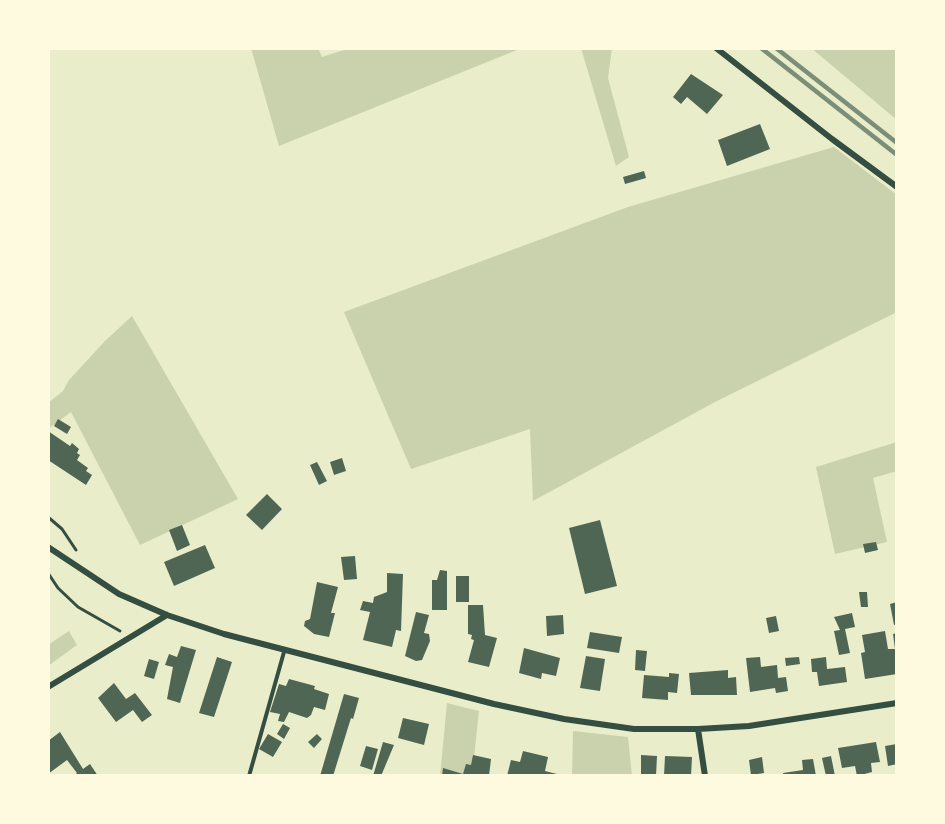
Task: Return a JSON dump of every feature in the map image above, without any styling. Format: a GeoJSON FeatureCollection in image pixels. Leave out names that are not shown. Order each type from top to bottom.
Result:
{"type":"FeatureCollection","features":[{"type":"Feature","properties":{"kind":"street"},"geometry":{"type":"LineString","coordinates":[[716,48],[831,140],[897,187]]}},
{"type":"Feature","properties":{"kind":"street"},"geometry":{"type":"LineString","coordinates":[[48,547],[100,584],[166,615],[284,652],[564,719],[634,729],[698,729],[748,726],[897,704]]}},
{"type":"Feature","properties":{"kind":"street"},"geometry":{"type":"LineString","coordinates":[[48,687],[166,615]]}},
{"type":"Feature","properties":{"kind":"street"},"geometry":{"type":"LineString","coordinates":[[698,729],[705,776]]}},
{"type":"Feature","properties":{"kind":"lane"},"geometry":{"type":"LineString","coordinates":[[249,776],[284,652]]}},
{"type":"Feature","properties":{"kind":"path"},"geometry":{"type":"LineString","coordinates":[[48,573],[58,588],[78,607],[130,638]]}},
{"type":"Feature","properties":{"kind":"green space"},"geometry":{"type":"Polygon","coordinates":[[[251,48],[318,48],[322,57],[350,48],[522,48],[279,146],[251,48]]]}},
{"type":"Feature","properties":{"kind":"green space"},"geometry":{"type":"Polygon","coordinates":[[[581,48],[612,48],[608,78],[629,157],[616,166],[581,48]]]}},
{"type":"Feature","properties":{"kind":"green space"},"geometry":{"type":"Polygon","coordinates":[[[811,48],[897,48],[897,120],[811,48]]]}},
{"type":"Feature","properties":{"kind":"green space"},"geometry":{"type":"Polygon","coordinates":[[[834,147],[897,195],[897,312],[715,402],[533,501],[530,429],[411,469],[344,312],[628,207],[834,147]]]}},
{"type":"Feature","properties":{"kind":"green space"},"geometry":{"type":"Polygon","coordinates":[[[132,316],[238,499],[140,545],[71,412],[48,429],[48,403],[63,391],[69,380],[132,316]]]}},
{"type":"Feature","properties":{"kind":"green space"},"geometry":{"type":"Polygon","coordinates":[[[897,442],[897,471],[873,478],[887,542],[835,554],[816,467],[897,442]]]}},
{"type":"Feature","properties":{"kind":"green space"},"geometry":{"type":"Polygon","coordinates":[[[69,631],[77,645],[48,666],[48,645],[69,631]]]}},
{"type":"Feature","properties":{"kind":"green space"},"geometry":{"type":"Polygon","coordinates":[[[447,703],[479,711],[472,776],[440,776],[447,703]]]}},
{"type":"Feature","properties":{"kind":"green space"},"geometry":{"type":"Polygon","coordinates":[[[573,731],[628,737],[632,776],[572,776],[573,731]]]}},
{"type":"Feature","properties":{"kind":"building"},"geometry":{"type":"Polygon","coordinates":[[[691,74],[723,95],[707,114],[687,97],[681,104],[673,97],[691,74]]]}},
{"type":"Feature","properties":{"kind":"building"},"geometry":{"type":"Polygon","coordinates":[[[760,124],[770,149],[727,166],[718,140],[760,124]]]}},
{"type":"Feature","properties":{"kind":"building"},"geometry":{"type":"Polygon","coordinates":[[[644,171],[646,178],[625,184],[623,177],[644,171]]]}},
{"type":"Feature","properties":{"kind":"building"},"geometry":{"type":"Polygon","coordinates":[[[58,419],[71,427],[67,434],[54,426],[58,419]]]}},
{"type":"Feature","properties":{"kind":"building"},"geometry":{"type":"Polygon","coordinates":[[[48,431],[70,446],[72,443],[79,449],[77,453],[80,455],[77,460],[88,468],[86,471],[92,475],[86,485],[48,460],[48,431]]]}},
{"type":"Feature","properties":{"kind":"building"},"geometry":{"type":"Polygon","coordinates":[[[342,458],[346,471],[334,475],[330,462],[342,458]]]}},
{"type":"Feature","properties":{"kind":"building"},"geometry":{"type":"Polygon","coordinates":[[[317,462],[327,481],[319,485],[310,465],[317,462]]]}},
{"type":"Feature","properties":{"kind":"building"},"geometry":{"type":"Polygon","coordinates":[[[267,494],[282,509],[262,530],[246,515],[267,494]]]}},
{"type":"Feature","properties":{"kind":"building"},"geometry":{"type":"Polygon","coordinates":[[[600,520],[617,586],[585,594],[569,528],[600,520]]]}},
{"type":"Feature","properties":{"kind":"building"},"geometry":{"type":"Polygon","coordinates":[[[182,525],[190,545],[177,551],[169,530],[182,525]]]}},
{"type":"Feature","properties":{"kind":"building"},"geometry":{"type":"Polygon","coordinates":[[[876,542],[878,550],[865,553],[863,544],[876,542]]]}},
{"type":"Feature","properties":{"kind":"building"},"geometry":{"type":"Polygon","coordinates":[[[205,545],[215,568],[174,586],[164,562],[205,545]]]}},
{"type":"Feature","properties":{"kind":"building"},"geometry":{"type":"Polygon","coordinates":[[[355,556],[357,579],[344,580],[341,557],[355,556]]]}},
{"type":"Feature","properties":{"kind":"building"},"geometry":{"type":"Polygon","coordinates":[[[440,570],[447,571],[447,610],[432,610],[432,580],[437,580],[440,570]]]}},
{"type":"Feature","properties":{"kind":"building"},"geometry":{"type":"Polygon","coordinates":[[[387,573],[403,574],[401,631],[396,630],[392,647],[363,640],[370,612],[360,610],[363,601],[373,603],[374,597],[387,592],[387,573]]]}},
{"type":"Feature","properties":{"kind":"building"},"geometry":{"type":"Polygon","coordinates":[[[456,576],[469,576],[469,602],[456,602],[456,576]]]}},
{"type":"Feature","properties":{"kind":"building"},"geometry":{"type":"Polygon","coordinates":[[[317,582],[338,587],[331,613],[335,613],[329,637],[314,634],[304,626],[305,621],[310,619],[317,582]]]}},
{"type":"Feature","properties":{"kind":"building"},"geometry":{"type":"Polygon","coordinates":[[[859,592],[867,592],[868,607],[861,607],[859,592]]]}},
{"type":"Feature","properties":{"kind":"building"},"geometry":{"type":"Polygon","coordinates":[[[897,602],[897,624],[894,625],[890,604],[897,602]]]}},
{"type":"Feature","properties":{"kind":"building"},"geometry":{"type":"Polygon","coordinates":[[[468,605],[483,605],[485,635],[497,638],[489,667],[468,662],[474,640],[471,639],[472,635],[468,634],[468,605]]]}},
{"type":"Feature","properties":{"kind":"building"},"geometry":{"type":"Polygon","coordinates":[[[416,612],[429,615],[424,633],[429,634],[430,641],[422,660],[416,661],[405,656],[416,612]]]}},
{"type":"Feature","properties":{"kind":"building"},"geometry":{"type":"Polygon","coordinates":[[[852,613],[855,627],[845,629],[850,653],[839,655],[834,631],[840,630],[834,617],[852,613]]]}},
{"type":"Feature","properties":{"kind":"building"},"geometry":{"type":"Polygon","coordinates":[[[563,615],[564,634],[547,636],[546,616],[563,615]]]}},
{"type":"Feature","properties":{"kind":"building"},"geometry":{"type":"Polygon","coordinates":[[[776,616],[779,631],[769,633],[766,618],[776,616]]]}},
{"type":"Feature","properties":{"kind":"building"},"geometry":{"type":"Polygon","coordinates":[[[885,631],[888,649],[895,649],[893,634],[897,633],[897,674],[865,679],[861,653],[865,652],[862,635],[885,631]]]}},
{"type":"Feature","properties":{"kind":"building"},"geometry":{"type":"Polygon","coordinates":[[[590,632],[622,637],[619,653],[587,648],[590,632]]]}},
{"type":"Feature","properties":{"kind":"building"},"geometry":{"type":"Polygon","coordinates":[[[181,646],[196,650],[180,703],[167,699],[173,667],[165,665],[169,654],[177,657],[181,646]]]}},
{"type":"Feature","properties":{"kind":"building"},"geometry":{"type":"Polygon","coordinates":[[[524,648],[560,658],[556,676],[542,673],[541,679],[519,673],[524,648]]]}},
{"type":"Feature","properties":{"kind":"building"},"geometry":{"type":"Polygon","coordinates":[[[636,650],[647,651],[645,671],[635,670],[636,650]]]}},
{"type":"Feature","properties":{"kind":"building"},"geometry":{"type":"Polygon","coordinates":[[[586,656],[605,659],[600,691],[580,688],[586,656]]]}},
{"type":"Feature","properties":{"kind":"building"},"geometry":{"type":"Polygon","coordinates":[[[217,657],[232,662],[214,717],[199,713],[217,657]]]}},
{"type":"Feature","properties":{"kind":"building"},"geometry":{"type":"Polygon","coordinates":[[[760,657],[761,667],[777,665],[778,678],[786,677],[788,691],[776,693],[775,688],[750,692],[746,658],[760,657]]]}},
{"type":"Feature","properties":{"kind":"building"},"geometry":{"type":"Polygon","coordinates":[[[799,657],[800,664],[786,666],[785,658],[799,657]]]}},
{"type":"Feature","properties":{"kind":"building"},"geometry":{"type":"Polygon","coordinates":[[[826,657],[827,669],[845,667],[847,682],[819,686],[817,672],[812,672],[811,659],[826,657]]]}},
{"type":"Feature","properties":{"kind":"building"},"geometry":{"type":"Polygon","coordinates":[[[149,659],[159,662],[154,679],[144,676],[149,659]]]}},
{"type":"Feature","properties":{"kind":"building"},"geometry":{"type":"Polygon","coordinates":[[[728,670],[728,678],[736,677],[737,695],[691,695],[689,673],[728,670]]]}},
{"type":"Feature","properties":{"kind":"building"},"geometry":{"type":"Polygon","coordinates":[[[669,673],[679,674],[677,693],[668,692],[668,700],[642,698],[644,675],[669,677],[669,673]]]}},
{"type":"Feature","properties":{"kind":"building"},"geometry":{"type":"Polygon","coordinates":[[[289,679],[315,686],[314,689],[329,694],[325,710],[314,707],[307,718],[289,712],[284,722],[278,721],[280,714],[270,712],[279,684],[286,686],[289,679]]]}},
{"type":"Feature","properties":{"kind":"building"},"geometry":{"type":"Polygon","coordinates":[[[114,683],[126,699],[135,693],[152,715],[142,722],[133,710],[116,722],[98,698],[114,683]]]}},
{"type":"Feature","properties":{"kind":"building"},"geometry":{"type":"Polygon","coordinates":[[[344,694],[359,698],[353,719],[351,718],[333,776],[320,776],[344,694]]]}},
{"type":"Feature","properties":{"kind":"building"},"geometry":{"type":"Polygon","coordinates":[[[403,718],[429,724],[424,745],[398,738],[403,718]]]}},
{"type":"Feature","properties":{"kind":"building"},"geometry":{"type":"Polygon","coordinates":[[[283,724],[290,728],[284,739],[277,734],[283,724]]]}},
{"type":"Feature","properties":{"kind":"building"},"geometry":{"type":"Polygon","coordinates":[[[60,732],[83,769],[90,764],[98,776],[73,776],[77,773],[67,760],[48,774],[48,741],[60,732]]]}},
{"type":"Feature","properties":{"kind":"building"},"geometry":{"type":"Polygon","coordinates":[[[268,734],[282,742],[273,757],[259,749],[268,734]]]}},
{"type":"Feature","properties":{"kind":"building"},"geometry":{"type":"Polygon","coordinates":[[[317,734],[322,739],[314,748],[308,742],[317,734]]]}},
{"type":"Feature","properties":{"kind":"building"},"geometry":{"type":"Polygon","coordinates":[[[383,742],[394,745],[381,776],[373,776],[383,742]]]}},
{"type":"Feature","properties":{"kind":"building"},"geometry":{"type":"Polygon","coordinates":[[[876,742],[880,762],[871,763],[872,772],[857,776],[855,766],[842,768],[838,748],[876,742]]]}},
{"type":"Feature","properties":{"kind":"building"},"geometry":{"type":"Polygon","coordinates":[[[897,744],[897,764],[888,766],[885,746],[897,744]]]}},
{"type":"Feature","properties":{"kind":"building"},"geometry":{"type":"Polygon","coordinates":[[[366,746],[378,749],[372,770],[360,766],[366,746]]]}},
{"type":"Feature","properties":{"kind":"building"},"geometry":{"type":"Polygon","coordinates":[[[523,751],[548,757],[545,771],[565,776],[507,776],[511,760],[520,762],[523,751]]]}},
{"type":"Feature","properties":{"kind":"building"},"geometry":{"type":"Polygon","coordinates":[[[473,755],[491,759],[489,776],[442,776],[443,768],[463,774],[466,764],[471,765],[473,755]]]}},
{"type":"Feature","properties":{"kind":"building"},"geometry":{"type":"Polygon","coordinates":[[[641,755],[657,756],[656,776],[641,776],[641,755]]]}},
{"type":"Feature","properties":{"kind":"building"},"geometry":{"type":"Polygon","coordinates":[[[665,756],[692,757],[691,776],[664,776],[665,756]]]}},
{"type":"Feature","properties":{"kind":"building"},"geometry":{"type":"Polygon","coordinates":[[[831,756],[835,776],[826,776],[822,758],[831,756]]]}},
{"type":"Feature","properties":{"kind":"building"},"geometry":{"type":"Polygon","coordinates":[[[762,757],[764,773],[751,775],[749,760],[762,757]]]}},
{"type":"Feature","properties":{"kind":"building"},"geometry":{"type":"Polygon","coordinates":[[[813,759],[816,776],[784,776],[783,773],[803,770],[802,760],[813,759]]]}},
{"type":"Feature","properties":{"kind":"railway"},"geometry":{"type":"LineString","coordinates":[[761,48],[897,155]]}},
{"type":"Feature","properties":{"kind":"railway"},"geometry":{"type":"LineString","coordinates":[[776,48],[897,143]]}}]}
